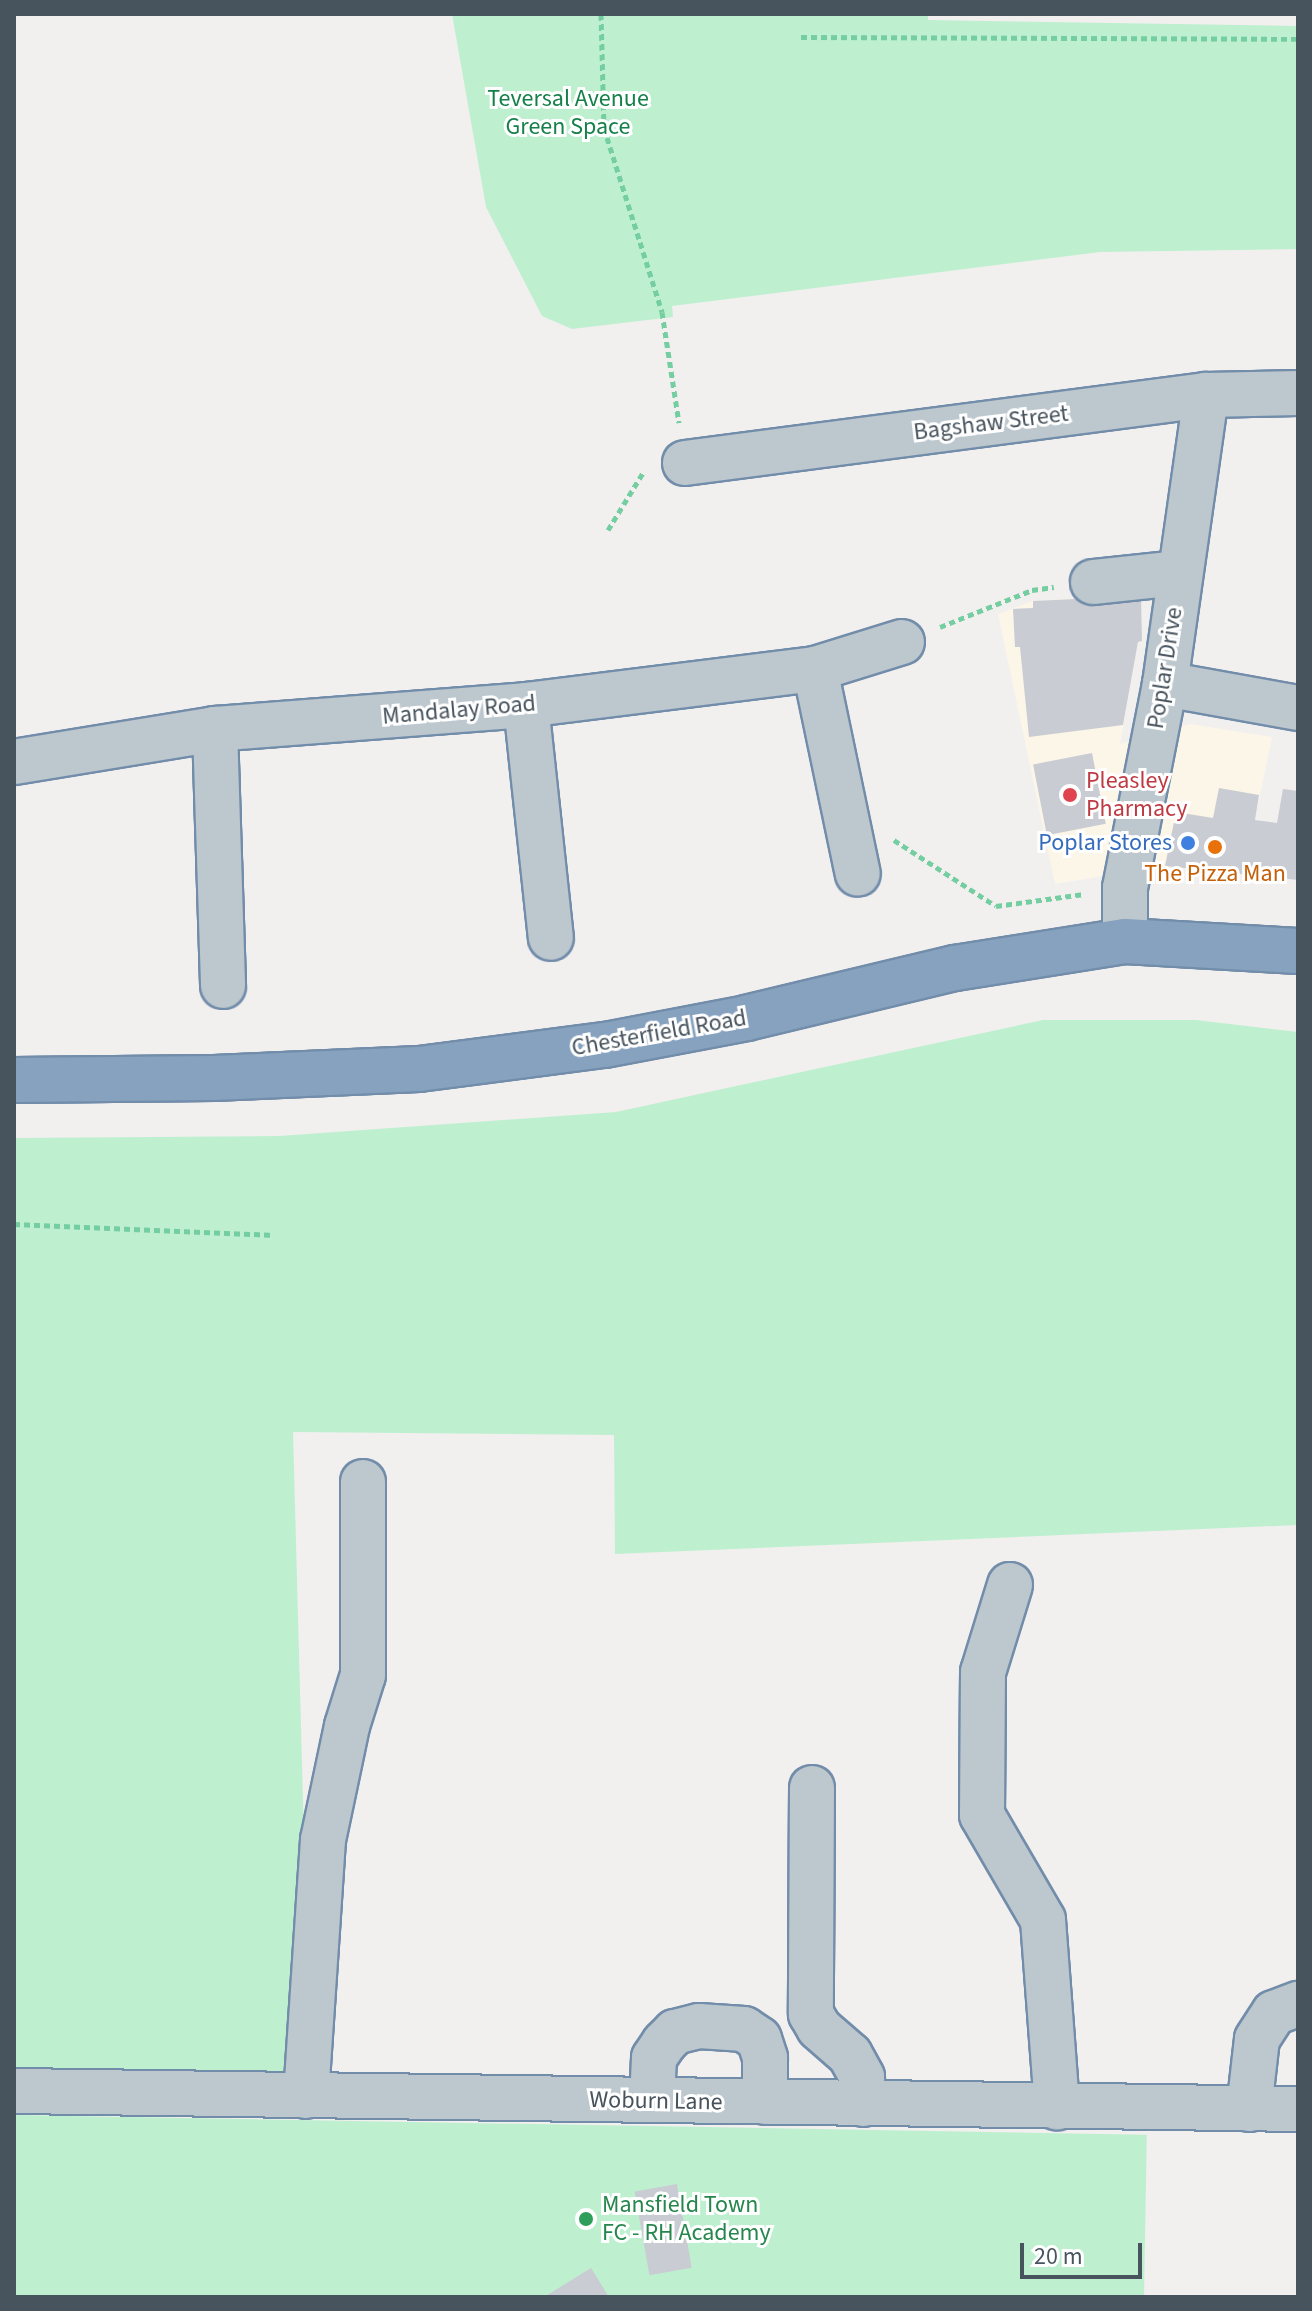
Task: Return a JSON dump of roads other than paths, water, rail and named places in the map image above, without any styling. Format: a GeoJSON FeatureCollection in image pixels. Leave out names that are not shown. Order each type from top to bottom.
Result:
{"type":"FeatureCollection","features":[{"type":"Feature","properties":{"kind":"highway","name":"Chesterfield Road"},"geometry":{"type":"LineString","coordinates":[[14,1080],[214,1078],[419,1069],[605,1045],[746,1018],[955,968],[1125,941],[1298,951]]}},
{"type":"Feature","properties":{"kind":"street","name":"Bagshaw Street"},"geometry":{"type":"LineString","coordinates":[[685,463],[1206,395],[1298,393]]}},
{"type":"Feature","properties":{"kind":"street","name":"Poplar Drive"},"geometry":{"type":"LineString","coordinates":[[1125,941],[1125,888],[1165,684],[1206,395]]}},
{"type":"Feature","properties":{"kind":"street"},"geometry":{"type":"LineString","coordinates":[[1093,582],[1179,573]]}},
{"type":"Feature","properties":{"kind":"street","name":"Mandalay Road"},"geometry":{"type":"LineString","coordinates":[[14,762],[215,729],[526,705],[815,669],[902,642]]}},
{"type":"Feature","properties":{"kind":"street"},"geometry":{"type":"LineString","coordinates":[[815,669],[858,874]]}},
{"type":"Feature","properties":{"kind":"street"},"geometry":{"type":"LineString","coordinates":[[1165,684],[1298,708]]}},
{"type":"Feature","properties":{"kind":"street"},"geometry":{"type":"LineString","coordinates":[[526,705],[551,938]]}},
{"type":"Feature","properties":{"kind":"street"},"geometry":{"type":"LineString","coordinates":[[215,729],[223,986]]}},
{"type":"Feature","properties":{"kind":"street"},"geometry":{"type":"LineString","coordinates":[[306,2096],[323,1840],[347,1726],[363,1675],[363,1482]]}},
{"type":"Feature","properties":{"kind":"street"},"geometry":{"type":"LineString","coordinates":[[1010,1585],[983,1672],[982,1815],[1043,1920],[1057,2107]]}},
{"type":"Feature","properties":{"kind":"street"},"geometry":{"type":"LineString","coordinates":[[812,1788],[811,2014],[819,2028],[850,2055],[862,2077],[863,2104]]}},
{"type":"Feature","properties":{"kind":"street"},"geometry":{"type":"LineString","coordinates":[[1249,2109],[1257,2039],[1274,2013],[1298,2004]]}},
{"type":"Feature","properties":{"kind":"street"},"geometry":{"type":"LineString","coordinates":[[652,2100],[654,2058],[659,2050],[675,2032],[699,2026],[744,2029],[759,2039],[765,2058],[765,2102]]}},
{"type":"Feature","properties":{"kind":"street","name":"Woburn Lane"},"geometry":{"type":"LineString","coordinates":[[14,2091],[1298,2109]]}},
{"type":"Feature","properties":{"kind":"place","name":"Pleasley Pharmacy"},"geometry":{"type":"Point","coordinates":[1070,795]}},
{"type":"Feature","properties":{"kind":"place","name":"Poplar Stores"},"geometry":{"type":"Point","coordinates":[1188,843]}},
{"type":"Feature","properties":{"kind":"place","name":"The Pizza Man"},"geometry":{"type":"Point","coordinates":[1215,847]}},
{"type":"Feature","properties":{"kind":"place","name":"Mansfield Town FC - RH Academy"},"geometry":{"type":"Point","coordinates":[586,2219]}},
{"type":"Feature","properties":{"kind":"park label","name":"Teversal Avenue Green Space"},"geometry":{"type":"Point","coordinates":[568,113]}}]}
